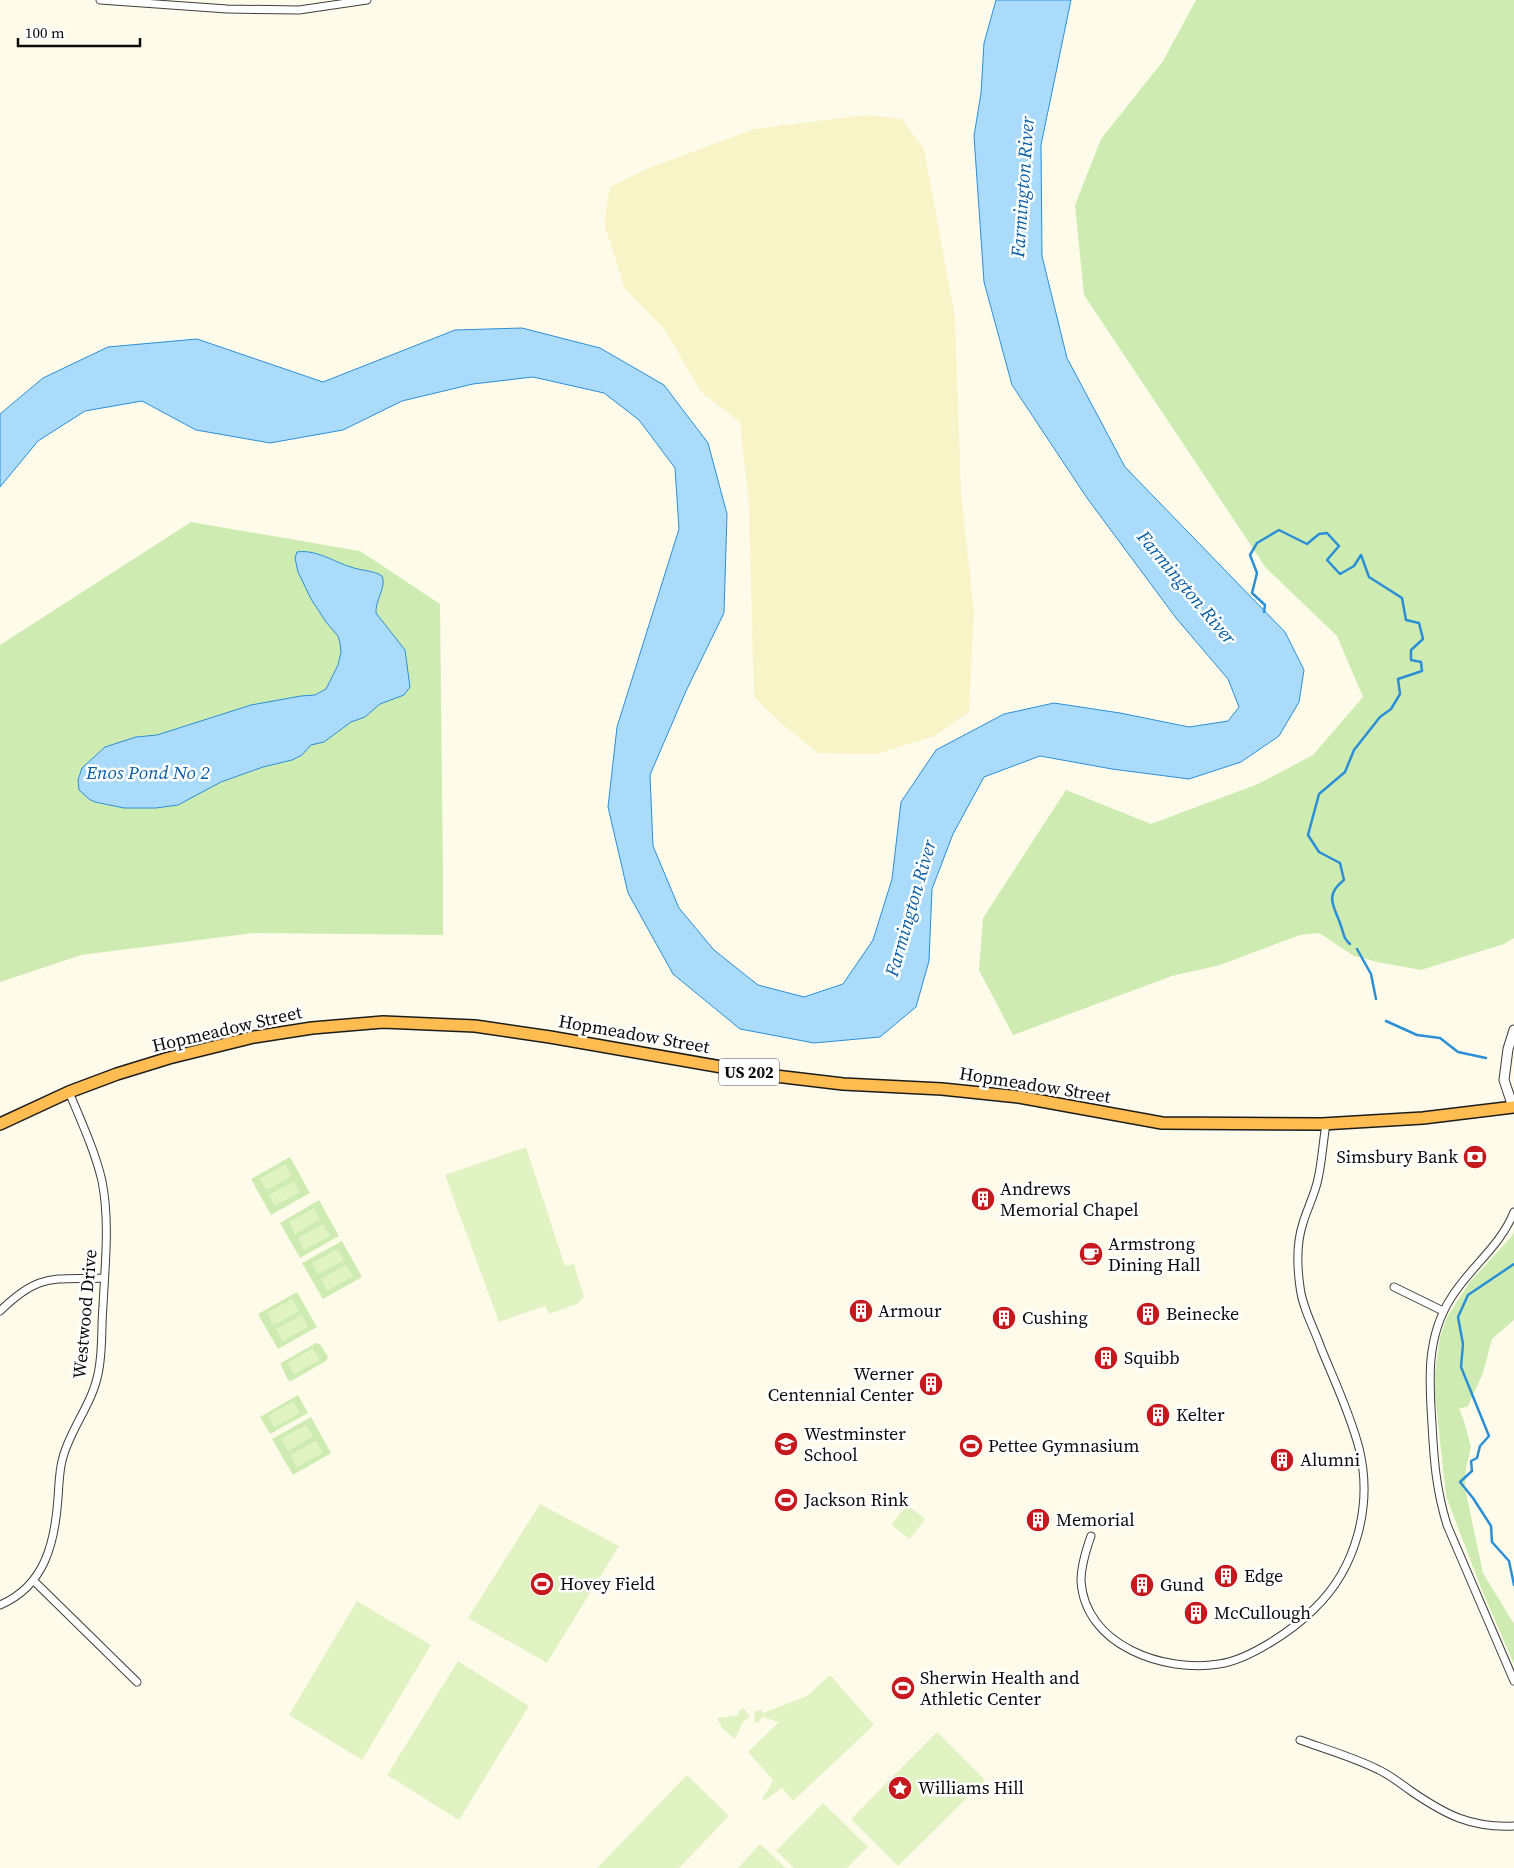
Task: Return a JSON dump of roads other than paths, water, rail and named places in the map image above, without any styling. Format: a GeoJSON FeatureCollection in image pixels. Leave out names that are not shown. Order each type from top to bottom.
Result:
{"type":"FeatureCollection","features":[{"type":"Feature","properties":{"kind":"highway","name":"Hopmeadow Street"},"geometry":{"type":"LineString","coordinates":[[0,1124],[69,1092],[169,1058],[254,1037],[312,1028],[383,1022],[475,1026],[550,1037],[767,1075],[842,1084],[942,1089],[1019,1097],[1162,1123],[1326,1124],[1381,1119],[1423,1118],[1514,1107]]}},
{"type":"Feature","properties":{"kind":"street"},"geometry":{"type":"LineString","coordinates":[[100,0],[227,9],[298,10],[367,0]]}},
{"type":"Feature","properties":{"kind":"street"},"geometry":{"type":"LineString","coordinates":[[1514,1030],[1508,1049],[1504,1080],[1514,1107]]}},
{"type":"Feature","properties":{"kind":"street","name":"Westwood Drive"},"geometry":{"type":"LineString","coordinates":[[0,1604],[34,1581],[44,1564],[51,1547],[56,1524],[63,1456],[92,1394],[99,1372],[106,1220],[102,1180],[69,1092]]}},
{"type":"Feature","properties":{"kind":"street"},"geometry":{"type":"LineString","coordinates":[[1091,1536],[1083,1561],[1081,1581],[1086,1602],[1096,1621],[1111,1637],[1129,1649],[1155,1660],[1174,1664],[1208,1666],[1236,1660],[1249,1654],[1306,1617],[1324,1600],[1341,1575],[1354,1547],[1362,1518],[1364,1492],[1362,1464],[1352,1427],[1301,1294],[1298,1258],[1300,1233],[1318,1180],[1326,1124]]}},
{"type":"Feature","properties":{"kind":"street"},"geometry":{"type":"LineString","coordinates":[[1514,1212],[1504,1235],[1451,1296],[1436,1327],[1429,1367],[1436,1488],[1447,1525],[1514,1681]]}},
{"type":"Feature","properties":{"kind":"street"},"geometry":{"type":"LineString","coordinates":[[0,1311],[28,1287],[41,1281],[61,1278],[104,1278]]}},
{"type":"Feature","properties":{"kind":"street"},"geometry":{"type":"LineString","coordinates":[[1394,1287],[1443,1311]]}},
{"type":"Feature","properties":{"kind":"street"},"geometry":{"type":"LineString","coordinates":[[34,1581],[137,1682]]}},
{"type":"Feature","properties":{"kind":"street"},"geometry":{"type":"LineString","coordinates":[[1300,1740],[1378,1769],[1426,1801],[1463,1820],[1479,1825],[1496,1827],[1514,1826]]}},
{"type":"Feature","properties":{"kind":"water","name":"Farmington River"},"geometry":{"type":"Polygon","coordinates":[[[996,0],[1071,0],[1041,145],[1042,256],[1067,358],[1125,467],[1285,632],[1304,670],[1299,702],[1279,736],[1241,762],[1189,779],[1112,769],[1040,756],[984,777],[953,834],[932,889],[929,961],[916,1007],[880,1037],[814,1043],[740,1029],[673,974],[628,893],[608,807],[617,727],[679,529],[675,468],[639,420],[604,393],[533,377],[473,384],[402,401],[343,430],[270,443],[196,430],[142,401],[85,411],[38,441],[0,487],[0,414],[43,378],[108,347],[197,339],[323,382],[455,330],[522,328],[600,348],[664,385],[708,443],[727,514],[724,613],[686,691],[650,775],[653,846],[679,908],[714,950],[758,985],[804,997],[843,984],[873,940],[892,879],[901,802],[936,750],[1004,714],[1054,703],[1120,713],[1189,727],[1228,721],[1239,707],[1228,679],[1176,618],[1087,498],[1012,385],[984,282],[974,136],[981,93],[984,43],[996,0]]]}},
{"type":"Feature","properties":{"kind":"water","name":"Enos Pond No 2"},"geometry":{"type":"Polygon","coordinates":[[[297,552],[311,552],[382,576],[383,585],[376,613],[405,650],[410,687],[404,695],[380,704],[365,717],[351,722],[324,742],[311,745],[302,755],[292,760],[263,767],[221,782],[178,805],[156,808],[124,808],[89,799],[79,790],[78,780],[82,768],[105,747],[136,737],[157,735],[251,705],[315,695],[326,689],[338,665],[341,652],[340,643],[338,636],[311,599],[298,572],[295,558],[297,552]]]}},
{"type":"Feature","properties":{"kind":"waterway"},"geometry":{"type":"LineString","coordinates":[[1264,612],[1265,605],[1252,593],[1257,573],[1250,555],[1257,543],[1279,530],[1307,544],[1319,534],[1327,533],[1339,546],[1327,560],[1340,574],[1354,566],[1361,555],[1369,577],[1402,598],[1406,620],[1419,623],[1423,639],[1411,650],[1411,660],[1421,662],[1422,671],[1398,679],[1400,694],[1391,709],[1380,717],[1354,750],[1345,772],[1319,794],[1308,835],[1319,852],[1340,863],[1344,880],[1334,891],[1332,902],[1344,936],[1350,944]]}},
{"type":"Feature","properties":{"kind":"waterway"},"geometry":{"type":"LineString","coordinates":[[1357,949],[1371,974],[1376,999]]}},
{"type":"Feature","properties":{"kind":"waterway"},"geometry":{"type":"LineString","coordinates":[[1386,1021],[1417,1035],[1440,1038],[1458,1052],[1486,1058]]}},
{"type":"Feature","properties":{"kind":"waterway"},"geometry":{"type":"LineString","coordinates":[[1514,1264],[1468,1295],[1458,1317],[1463,1344],[1461,1367],[1489,1436],[1480,1446],[1477,1458],[1471,1461],[1472,1471],[1460,1482],[1491,1526],[1492,1542],[1509,1561],[1514,1585]]}},
{"type":"Feature","properties":{"kind":"place","name":"Simsbury Bank"},"geometry":{"type":"Point","coordinates":[1475,1157]}},
{"type":"Feature","properties":{"kind":"place","name":"Andrews Memorial Chapel"},"geometry":{"type":"Point","coordinates":[983,1199]}},
{"type":"Feature","properties":{"kind":"place","name":"Armstrong Dining Hall"},"geometry":{"type":"Point","coordinates":[1091,1254]}},
{"type":"Feature","properties":{"kind":"place","name":"Armour"},"geometry":{"type":"Point","coordinates":[861,1311]}},
{"type":"Feature","properties":{"kind":"place","name":"Beinecke"},"geometry":{"type":"Point","coordinates":[1148,1314]}},
{"type":"Feature","properties":{"kind":"place","name":"Cushing"},"geometry":{"type":"Point","coordinates":[1004,1318]}},
{"type":"Feature","properties":{"kind":"place","name":"Squibb"},"geometry":{"type":"Point","coordinates":[1106,1358]}},
{"type":"Feature","properties":{"kind":"place","name":"Werner Centennial Center"},"geometry":{"type":"Point","coordinates":[931,1384]}},
{"type":"Feature","properties":{"kind":"place","name":"Kelter"},"geometry":{"type":"Point","coordinates":[1158,1415]}},
{"type":"Feature","properties":{"kind":"place","name":"Westminster School"},"geometry":{"type":"Point","coordinates":[786,1444]}},
{"type":"Feature","properties":{"kind":"place","name":"Pettee Gymnasium"},"geometry":{"type":"Point","coordinates":[971,1446]}},
{"type":"Feature","properties":{"kind":"place","name":"Alumni"},"geometry":{"type":"Point","coordinates":[1282,1460]}},
{"type":"Feature","properties":{"kind":"place","name":"Jackson Rink"},"geometry":{"type":"Point","coordinates":[786,1500]}},
{"type":"Feature","properties":{"kind":"place","name":"Memorial"},"geometry":{"type":"Point","coordinates":[1038,1520]}},
{"type":"Feature","properties":{"kind":"place","name":"Edge"},"geometry":{"type":"Point","coordinates":[1226,1576]}},
{"type":"Feature","properties":{"kind":"place","name":"Hovey Field"},"geometry":{"type":"Point","coordinates":[542,1584]}},
{"type":"Feature","properties":{"kind":"place","name":"Gund"},"geometry":{"type":"Point","coordinates":[1142,1585]}},
{"type":"Feature","properties":{"kind":"place","name":"McCullough"},"geometry":{"type":"Point","coordinates":[1196,1613]}},
{"type":"Feature","properties":{"kind":"place","name":"Sherwin Health and Athletic Center"},"geometry":{"type":"Point","coordinates":[903,1688]}},
{"type":"Feature","properties":{"kind":"place","name":"Williams Hill"},"geometry":{"type":"Point","coordinates":[900,1788]}}]}
